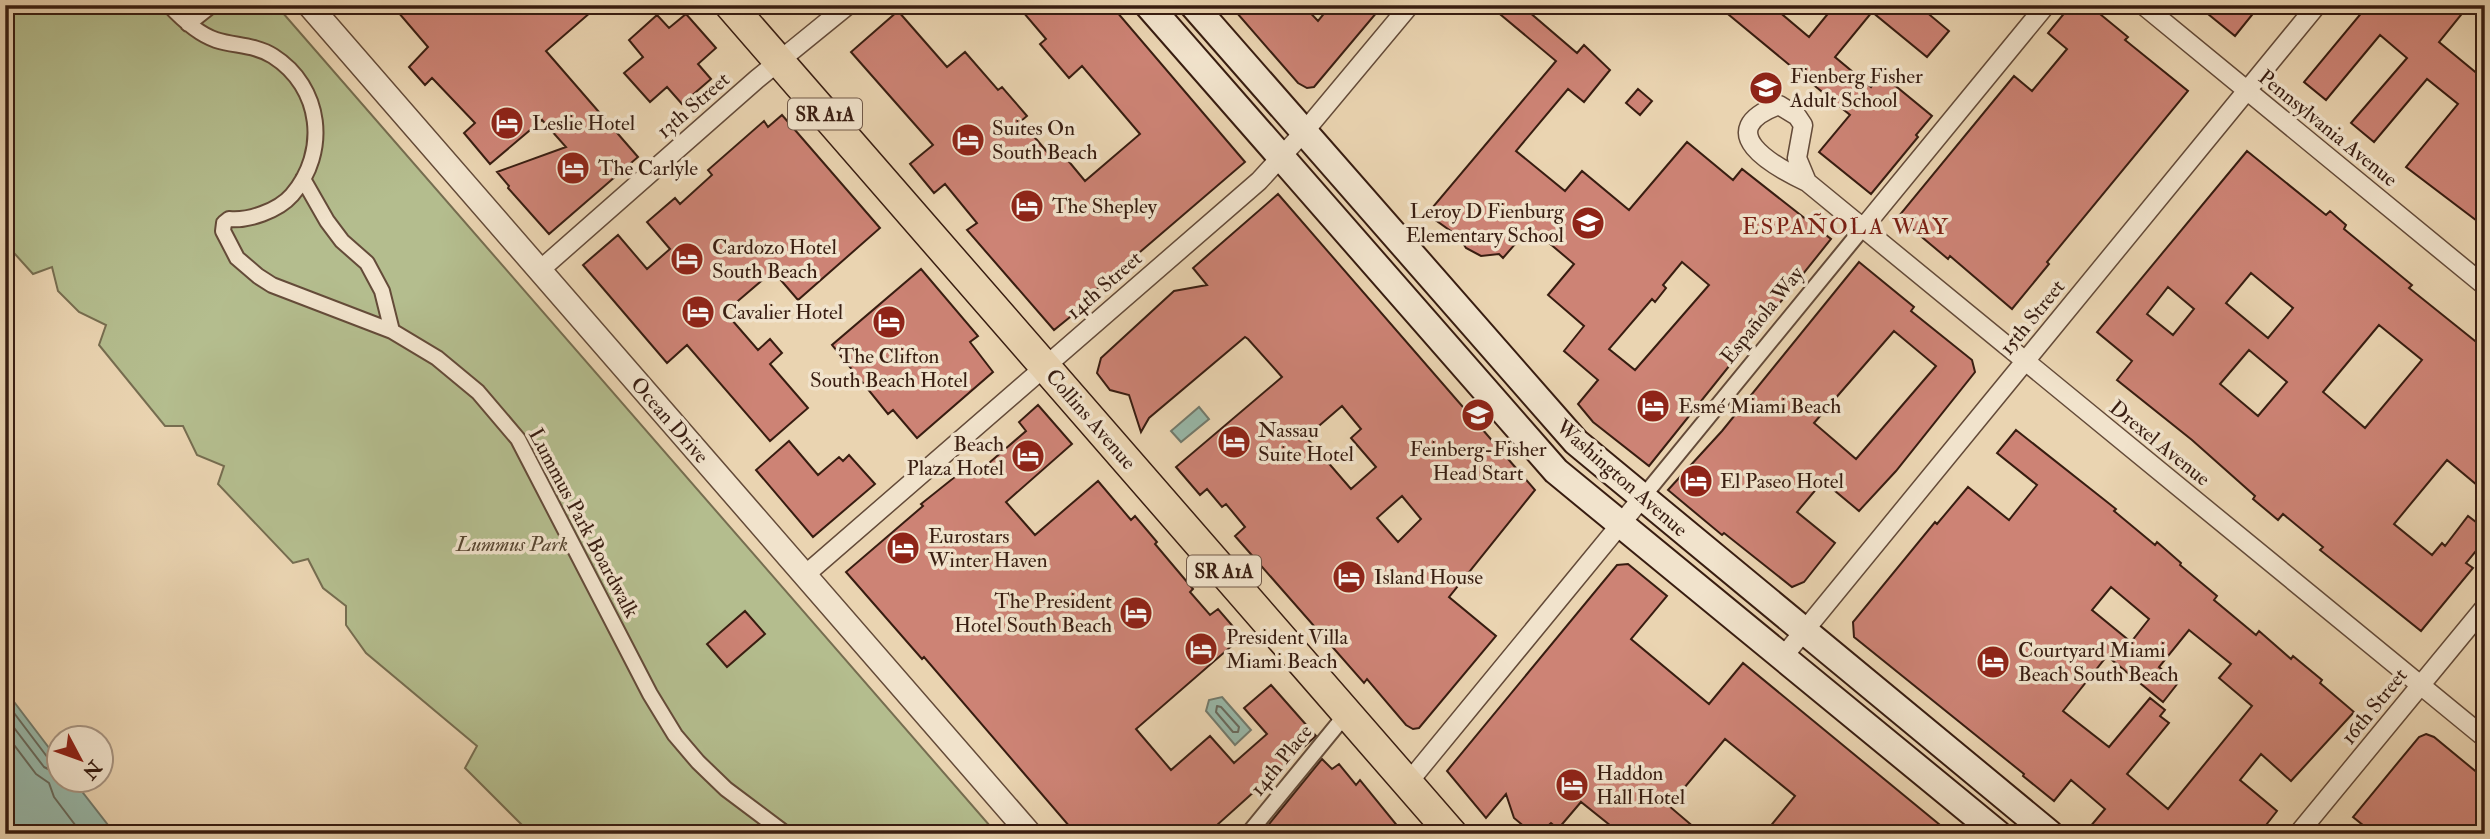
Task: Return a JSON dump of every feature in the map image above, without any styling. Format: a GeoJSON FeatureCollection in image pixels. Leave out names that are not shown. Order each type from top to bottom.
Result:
{"type":"FeatureCollection","features":[{"type":"Feature","properties":{"kind":"main road","name":"Collins Avenue"},"geometry":{"type":"LineString","coordinates":[[730,5],[1452,834]]}},
{"type":"Feature","properties":{"kind":"main road","name":"Washington Avenue"},"geometry":{"type":"LineString","coordinates":[[1148,5],[1540,455],[1564,478],[1998,834]]}},
{"type":"Feature","properties":{"kind":"main road","name":"Washington Avenue"},"geometry":{"type":"LineString","coordinates":[[1193,5],[1551,417],[1576,442],[2050,834]]}},
{"type":"Feature","properties":{"kind":"street","name":"Lummus Park Boardwalk"},"geometry":{"type":"LineString","coordinates":[[169,5],[188,24],[214,40],[251,47],[272,55],[293,72],[308,93],[314,111],[316,147],[311,165],[291,197],[277,207],[237,222],[232,219],[226,221],[222,228],[237,258],[272,285],[392,331],[437,358],[478,392],[518,439],[650,694],[675,735],[726,789],[786,834]]}},
{"type":"Feature","properties":{"kind":"street"},"geometry":{"type":"LineString","coordinates":[[188,24],[212,5]]}},
{"type":"Feature","properties":{"kind":"street","name":"Ocean Drive"},"geometry":{"type":"LineString","coordinates":[[309,5],[1030,834]]}},
{"type":"Feature","properties":{"kind":"street","name":"13th Street"},"geometry":{"type":"LineString","coordinates":[[540,270],[729,103],[848,5]]}},
{"type":"Feature","properties":{"kind":"street","name":"14th Street"},"geometry":{"type":"LineString","coordinates":[[805,575],[1259,181],[1282,158],[1409,5]]}},
{"type":"Feature","properties":{"kind":"street","name":"Española Way"},"geometry":{"type":"LineString","coordinates":[[1407,784],[2046,5]]}},
{"type":"Feature","properties":{"kind":"street","name":"Pennsylvania Avenue"},"geometry":{"type":"LineString","coordinates":[[2143,5],[2485,286]]}},
{"type":"Feature","properties":{"kind":"street","name":"15th Street"},"geometry":{"type":"LineString","coordinates":[[1782,658],[2317,5]]}},
{"type":"Feature","properties":{"kind":"street"},"geometry":{"type":"LineString","coordinates":[[303,179],[342,241],[367,263],[382,291],[392,331]]}},
{"type":"Feature","properties":{"kind":"street","name":"Drexel Avenue"},"geometry":{"type":"LineString","coordinates":[[1807,182],[2485,738]]}},
{"type":"Feature","properties":{"kind":"street","name":"16th Street"},"geometry":{"type":"LineString","coordinates":[[2298,834],[2485,607]]}},
{"type":"Feature","properties":{"kind":"street","name":"14th Place"},"geometry":{"type":"LineString","coordinates":[[1248,834],[1347,713]]}},
{"type":"Feature","properties":{"kind":"green space","name":"Lummus Park"},"geometry":{"type":"Polygon","coordinates":[[[5,5],[276,5],[997,834],[531,834],[465,768],[477,746],[366,653],[346,625],[346,606],[323,588],[308,559],[293,563],[218,484],[224,466],[197,455],[183,426],[165,426],[99,345],[106,325],[79,312],[58,291],[52,267],[33,274],[5,243],[5,5]]]}},
{"type":"Feature","properties":{"kind":"water"},"geometry":{"type":"Polygon","coordinates":[[[1199,407],[1209,419],[1181,442],[1171,431],[1199,407]]]}},
{"type":"Feature","properties":{"kind":"water"},"geometry":{"type":"Polygon","coordinates":[[[5,690],[46,744],[46,794],[84,794],[115,834],[5,834],[5,690]]]}},
{"type":"Feature","properties":{"kind":"water"},"geometry":{"type":"Polygon","coordinates":[[[1222,697],[1251,730],[1235,745],[1206,711],[1209,700],[1222,697]]]}},
{"type":"Feature","properties":{"kind":"building"},"geometry":{"type":"Polygon","coordinates":[[[392,5],[599,5],[546,51],[638,157],[549,234],[497,172],[566,147],[542,120],[490,164],[464,133],[475,123],[432,78],[425,85],[409,67],[428,47],[392,5]]]}},
{"type":"Feature","properties":{"kind":"building"},"geometry":{"type":"Polygon","coordinates":[[[1017,5],[1111,5],[1245,162],[1077,306],[1080,309],[1054,330],[967,230],[977,223],[945,184],[934,193],[910,164],[933,145],[851,52],[898,11],[947,67],[965,52],[998,90],[1002,87],[1027,116],[1021,121],[1053,159],[1061,152],[1085,181],[1140,134],[1082,66],[1069,78],[1040,44],[1046,39],[1017,5]]]}},
{"type":"Feature","properties":{"kind":"building"},"geometry":{"type":"Polygon","coordinates":[[[1230,5],[1303,5],[1318,21],[1331,5],[1383,5],[1314,87],[1307,88],[1298,83],[1230,5]]]}},
{"type":"Feature","properties":{"kind":"building"},"geometry":{"type":"Polygon","coordinates":[[[1489,5],[1521,5],[1577,53],[1584,45],[1610,70],[1584,102],[1568,89],[1516,151],[1565,191],[1582,171],[1629,210],[1687,142],[1733,180],[1742,169],[1831,239],[1649,466],[1593,422],[1578,404],[1598,380],[1564,351],[1584,326],[1548,295],[1574,264],[1530,227],[1503,258],[1499,254],[1481,256],[1466,248],[1459,237],[1427,214],[1556,61],[1489,5]],[[1682,262],[1663,285],[1666,288],[1655,302],[1652,299],[1609,349],[1635,370],[1709,285],[1682,262]]]}},
{"type":"Feature","properties":{"kind":"building"},"geometry":{"type":"Polygon","coordinates":[[[1717,5],[1771,5],[1809,37],[1835,5],[1918,5],[1949,31],[1927,57],[1872,12],[1835,57],[1871,87],[1881,74],[1932,116],[1871,194],[1819,152],[1850,115],[1717,5]]]}},
{"type":"Feature","properties":{"kind":"building"},"geometry":{"type":"Polygon","coordinates":[[[2071,5],[2089,5],[2128,37],[2125,40],[2188,91],[2047,262],[2049,264],[2012,309],[1950,256],[1948,259],[1898,217],[2014,76],[2032,91],[2067,49],[2048,33],[2071,5]]]}},
{"type":"Feature","properties":{"kind":"building"},"geometry":{"type":"Polygon","coordinates":[[[2197,5],[2260,5],[2235,36],[2197,5]]]}},
{"type":"Feature","properties":{"kind":"building"},"geometry":{"type":"Polygon","coordinates":[[[2368,5],[2469,5],[2439,42],[2485,80],[2485,227],[2406,167],[2458,104],[2427,79],[2374,142],[2351,123],[2407,58],[2380,35],[2326,100],[2304,82],[2368,5]]]}},
{"type":"Feature","properties":{"kind":"building"},"geometry":{"type":"Polygon","coordinates":[[[686,14],[716,48],[698,64],[711,79],[682,104],[667,87],[650,102],[624,73],[643,57],[629,40],[657,15],[669,28],[686,14]]]}},
{"type":"Feature","properties":{"kind":"building"},"geometry":{"type":"Polygon","coordinates":[[[1638,89],[1652,101],[1640,115],[1626,103],[1638,89]]]}},
{"type":"Feature","properties":{"kind":"building"},"geometry":{"type":"Polygon","coordinates":[[[782,115],[880,228],[798,300],[773,271],[725,312],[758,350],[770,339],[782,353],[770,364],[808,408],[770,441],[687,345],[667,363],[583,265],[618,235],[647,269],[670,249],[647,222],[675,198],[680,204],[712,175],[708,170],[764,121],[768,127],[782,115]]]}},
{"type":"Feature","properties":{"kind":"building"},"geometry":{"type":"Polygon","coordinates":[[[2247,151],[2326,215],[2330,211],[2346,225],[2344,229],[2412,285],[2409,288],[2485,349],[2485,476],[2477,485],[2447,460],[2394,524],[2432,555],[2442,543],[2445,546],[2468,516],[2485,529],[2485,540],[2466,563],[2473,568],[2421,631],[2320,550],[2323,547],[2283,514],[2278,520],[2192,440],[2117,380],[2132,361],[2097,332],[2247,151]],[[2251,273],[2226,303],[2268,338],[2293,308],[2251,273]],[[2168,287],[2147,314],[2173,335],[2194,309],[2168,287]],[[2379,325],[2323,392],[2365,428],[2422,360],[2379,325]],[[2249,350],[2220,384],[2258,416],[2287,382],[2249,350]]]}},
{"type":"Feature","properties":{"kind":"building"},"geometry":{"type":"Polygon","coordinates":[[[1278,194],[1535,490],[1449,597],[1496,636],[1419,728],[1413,729],[1406,725],[1367,679],[1364,683],[1235,536],[1245,527],[1226,504],[1222,507],[1207,489],[1200,495],[1176,467],[1282,377],[1248,339],[1245,337],[1149,418],[1141,432],[1129,395],[1110,390],[1097,373],[1101,358],[1174,291],[1207,285],[1193,268],[1278,194]],[[1342,406],[1306,437],[1351,489],[1376,467],[1351,438],[1361,429],[1342,406]],[[1402,496],[1377,518],[1398,542],[1421,519],[1402,496]]]}},
{"type":"Feature","properties":{"kind":"building"},"geometry":{"type":"Polygon","coordinates":[[[1859,262],[1914,307],[1911,311],[1972,360],[1975,372],[1896,471],[1859,511],[1823,481],[1797,512],[1835,543],[1804,582],[1792,587],[1724,533],[1722,535],[1668,490],[1722,431],[1859,262]],[[1894,331],[1814,423],[1856,459],[1936,366],[1894,331]]]}},
{"type":"Feature","properties":{"kind":"building"},"geometry":{"type":"Polygon","coordinates":[[[921,269],[978,336],[970,342],[993,372],[917,438],[893,410],[888,414],[832,345],[921,269]]]}},
{"type":"Feature","properties":{"kind":"building"},"geometry":{"type":"Polygon","coordinates":[[[1038,405],[1072,444],[1006,502],[1035,535],[1098,481],[1131,520],[1135,516],[1157,542],[1155,544],[1193,589],[1190,592],[1210,615],[1218,609],[1242,637],[1136,729],[1171,770],[1210,736],[1234,763],[1267,734],[1244,708],[1271,685],[1316,736],[1217,825],[1225,834],[1076,834],[924,657],[922,659],[846,572],[923,506],[921,504],[966,468],[974,476],[1026,431],[1019,422],[1038,405]]]}},
{"type":"Feature","properties":{"kind":"building"},"geometry":{"type":"Polygon","coordinates":[[[2016,430],[2116,509],[2114,511],[2155,545],[2157,542],[2217,596],[2214,600],[2256,635],[2259,631],[2291,659],[2293,656],[2354,712],[2291,781],[2261,754],[2240,780],[2277,811],[2259,834],[2084,834],[2105,809],[2071,780],[2054,801],[1854,637],[1853,622],[1935,522],[1937,524],[1968,487],[2009,520],[2037,485],[1997,453],[2016,430]],[[2111,587],[2092,610],[2131,642],[2149,619],[2111,587]],[[2189,630],[2159,667],[2178,683],[2163,702],[2107,656],[2063,711],[2109,747],[2150,698],[2165,710],[2160,716],[2169,723],[2127,774],[2168,809],[2252,706],[2219,678],[2231,664],[2189,630]]]}},
{"type":"Feature","properties":{"kind":"building"},"geometry":{"type":"Polygon","coordinates":[[[789,441],[818,475],[839,457],[843,461],[849,455],[875,484],[813,537],[756,470],[789,441]]]}},
{"type":"Feature","properties":{"kind":"building"},"geometry":{"type":"Polygon","coordinates":[[[1628,564],[1667,596],[1631,639],[1709,704],[1743,663],[1951,834],[1764,834],[1795,796],[1725,739],[1669,806],[1702,834],[1621,834],[1581,802],[1558,829],[1551,823],[1540,833],[1532,833],[1514,818],[1506,794],[1486,818],[1447,771],[1617,565],[1628,564]]]}},
{"type":"Feature","properties":{"kind":"building"},"geometry":{"type":"Polygon","coordinates":[[[745,611],[765,634],[727,667],[707,644],[745,611]]]}},
{"type":"Feature","properties":{"kind":"building"},"geometry":{"type":"Polygon","coordinates":[[[2426,734],[2434,737],[2485,779],[2485,834],[2374,834],[2353,817],[2419,737],[2426,734]]]}},
{"type":"Feature","properties":{"kind":"building"},"geometry":{"type":"Polygon","coordinates":[[[1322,759],[1332,769],[1339,764],[1356,785],[1360,780],[1404,834],[1261,834],[1322,759]]]}},
{"type":"Feature","properties":{"kind":"place","name":"Fienberg Fisher Adult School"},"geometry":{"type":"Point","coordinates":[1766,88]}},
{"type":"Feature","properties":{"kind":"place","name":"Leslie Hotel"},"geometry":{"type":"Point","coordinates":[507,123]}},
{"type":"Feature","properties":{"kind":"place","name":"Suites On South Beach"},"geometry":{"type":"Point","coordinates":[968,140]}},
{"type":"Feature","properties":{"kind":"place","name":"The Carlyle"},"geometry":{"type":"Point","coordinates":[573,168]}},
{"type":"Feature","properties":{"kind":"place","name":"The Shepley"},"geometry":{"type":"Point","coordinates":[1027,206]}},
{"type":"Feature","properties":{"kind":"place","name":"Leroy D Fienburg Elementary School"},"geometry":{"type":"Point","coordinates":[1588,223]}},
{"type":"Feature","properties":{"kind":"place","name":"Cardozo Hotel South Beach"},"geometry":{"type":"Point","coordinates":[687,259]}},
{"type":"Feature","properties":{"kind":"place","name":"Cavalier Hotel"},"geometry":{"type":"Point","coordinates":[698,312]}},
{"type":"Feature","properties":{"kind":"place","name":"The Clifton South Beach Hotel"},"geometry":{"type":"Point","coordinates":[889,322]}},
{"type":"Feature","properties":{"kind":"place","name":"Esmé Miami Beach"},"geometry":{"type":"Point","coordinates":[1653,406]}},
{"type":"Feature","properties":{"kind":"place","name":"Feinberg-Fisher Head Start"},"geometry":{"type":"Point","coordinates":[1478,415]}},
{"type":"Feature","properties":{"kind":"place","name":"Nassau Suite Hotel"},"geometry":{"type":"Point","coordinates":[1234,442]}},
{"type":"Feature","properties":{"kind":"place","name":"Beach Plaza Hotel"},"geometry":{"type":"Point","coordinates":[1028,456]}},
{"type":"Feature","properties":{"kind":"place","name":"El Paseo Hotel"},"geometry":{"type":"Point","coordinates":[1696,481]}},
{"type":"Feature","properties":{"kind":"place","name":"Eurostars Winter Haven"},"geometry":{"type":"Point","coordinates":[903,548]}},
{"type":"Feature","properties":{"kind":"place","name":"Island House"},"geometry":{"type":"Point","coordinates":[1349,577]}},
{"type":"Feature","properties":{"kind":"place","name":"The President Hotel South Beach"},"geometry":{"type":"Point","coordinates":[1136,613]}},
{"type":"Feature","properties":{"kind":"place","name":"President Villa Miami Beach"},"geometry":{"type":"Point","coordinates":[1201,649]}},
{"type":"Feature","properties":{"kind":"place","name":"Courtyard Miami Beach South Beach"},"geometry":{"type":"Point","coordinates":[1993,662]}},
{"type":"Feature","properties":{"kind":"place","name":"Haddon Hall Hotel"},"geometry":{"type":"Point","coordinates":[1572,785]}},
{"type":"Feature","properties":{"kind":"district","name":"ESPAÑOLA WAY"},"geometry":{"type":"Point","coordinates":[1846,226]}}]}
